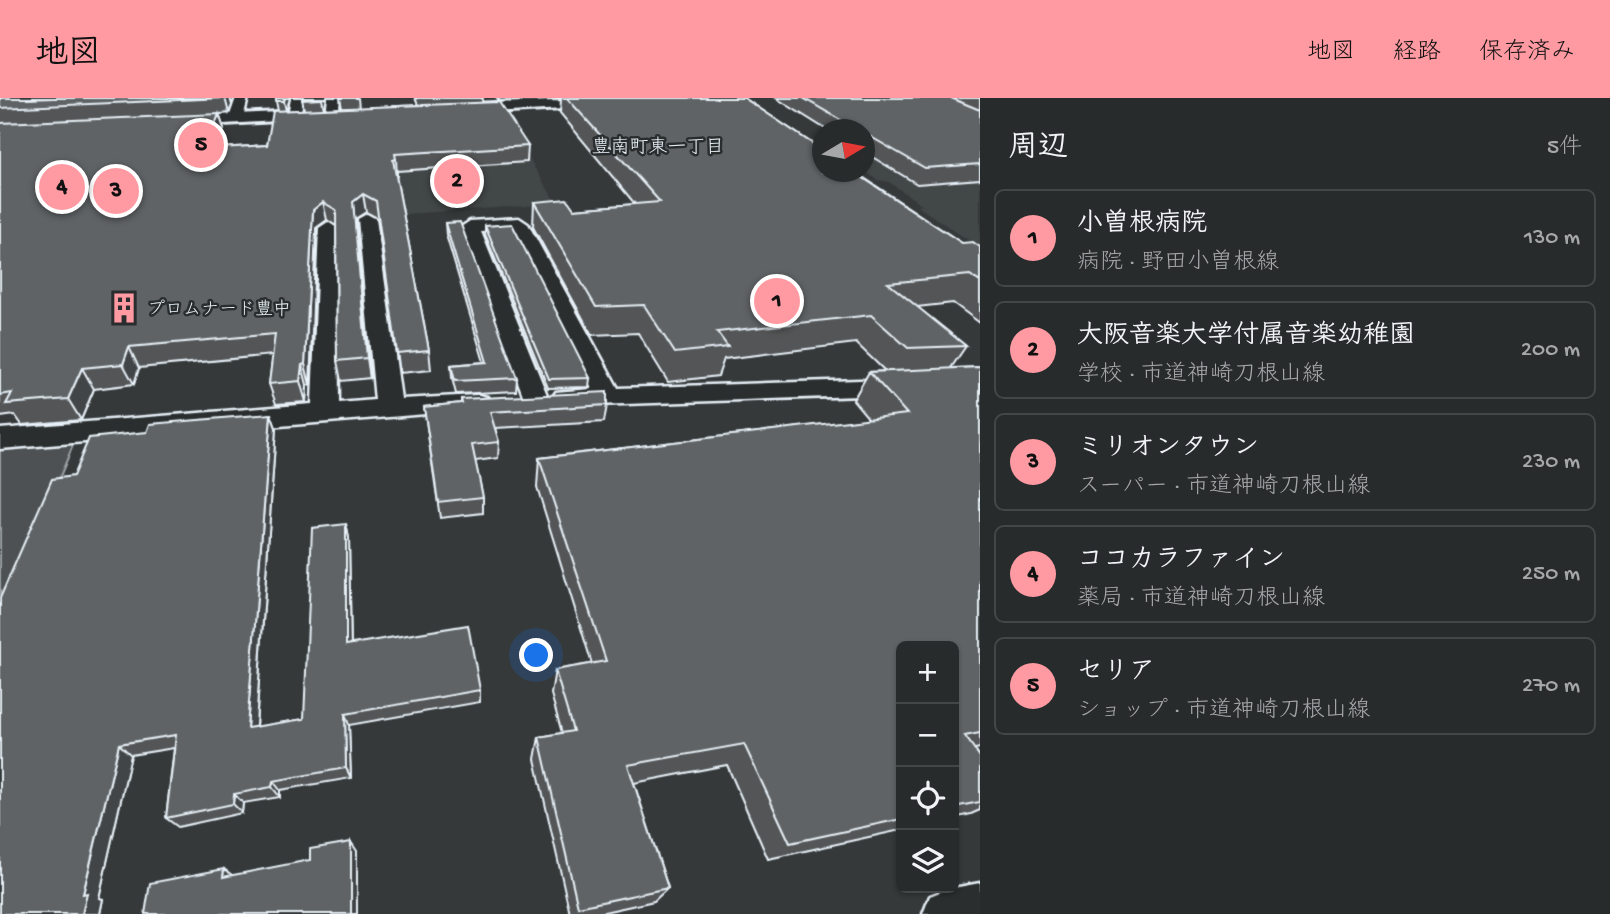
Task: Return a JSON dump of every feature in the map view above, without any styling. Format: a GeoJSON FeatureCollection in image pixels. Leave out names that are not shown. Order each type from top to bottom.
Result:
{"type":"FeatureCollection","features":[{"type":"Feature","properties":{"kind":"street"},"geometry":{"type":"LineString","coordinates":[[236,118],[242,98]]}},
{"type":"Feature","properties":{"kind":"street"},"geometry":{"type":"LineString","coordinates":[[295,116],[297,98]]}},
{"type":"Feature","properties":{"kind":"street"},"geometry":{"type":"LineString","coordinates":[[441,110],[492,103],[626,103]]}},
{"type":"Feature","properties":{"kind":"street"},"geometry":{"type":"LineString","coordinates":[[153,123],[295,116],[337,109]]}},
{"type":"Feature","properties":{"kind":"street"},"geometry":{"type":"LineString","coordinates":[[367,219],[389,408]]}},
{"type":"Feature","properties":{"kind":"street"},"geometry":{"type":"LineString","coordinates":[[536,400],[470,227],[519,224],[609,396]]}},
{"type":"Feature","properties":{"kind":"street"},"geometry":{"type":"LineString","coordinates":[[325,412],[328,228]]}},
{"type":"Feature","properties":{"kind":"street"},"geometry":{"type":"LineString","coordinates":[[0,439],[389,408],[609,396],[980,384]]}},
{"type":"Feature","properties":{"kind":"street"},"geometry":{"type":"LineString","coordinates":[[948,914],[980,908]]}},
{"type":"Feature","properties":{"kind":"shaded area"},"geometry":{"type":"Polygon","coordinates":[[[980,126],[980,248],[917,206],[922,205],[889,182],[875,178],[875,132],[980,126]]]}},
{"type":"Feature","properties":{"kind":"shaded area"},"geometry":{"type":"Polygon","coordinates":[[[522,147],[557,204],[375,216],[368,157],[522,147]]]}},
{"type":"Feature","properties":{"kind":"shaded area"},"geometry":{"type":"Polygon","coordinates":[[[74,443],[0,619],[0,450],[74,443]]]}},
{"type":"Feature","properties":{"kind":"building"},"geometry":{"type":"Polygon","coordinates":[[[0,98],[27,99],[225,98],[0,108],[0,98]]]}},
{"type":"Feature","properties":{"kind":"building"},"geometry":{"type":"Polygon","coordinates":[[[567,98],[744,98],[812,143],[812,182],[869,182],[962,243],[973,242],[980,247],[980,282],[970,275],[888,283],[966,346],[908,348],[871,315],[717,332],[728,347],[675,353],[644,305],[596,307],[534,202],[567,199],[574,209],[660,202],[567,98]]]}},
{"type":"Feature","properties":{"kind":"building"},"geometry":{"type":"Polygon","coordinates":[[[803,98],[951,98],[980,110],[980,164],[925,168],[875,139],[875,119],[839,119],[803,98]]]}},
{"type":"Feature","properties":{"kind":"building"},"geometry":{"type":"Polygon","coordinates":[[[499,102],[528,146],[395,154],[396,159],[393,160],[429,350],[397,353],[376,201],[363,194],[353,202],[367,358],[337,361],[336,210],[323,202],[313,210],[305,364],[302,365],[300,381],[269,384],[275,334],[129,347],[123,364],[82,368],[68,399],[6,404],[12,393],[0,395],[0,123],[219,114],[206,149],[267,145],[273,111],[499,102]]]}},
{"type":"Feature","properties":{"kind":"building"},"geometry":{"type":"Polygon","coordinates":[[[460,222],[517,378],[455,381],[451,365],[487,362],[445,223],[460,222]]]}},
{"type":"Feature","properties":{"kind":"building"},"geometry":{"type":"Polygon","coordinates":[[[512,224],[590,378],[549,379],[485,226],[512,224]]]}},
{"type":"Feature","properties":{"kind":"building"},"geometry":{"type":"Polygon","coordinates":[[[980,367],[980,733],[965,736],[980,757],[980,802],[959,806],[959,641],[896,641],[896,820],[790,843],[744,744],[628,765],[668,888],[578,907],[539,737],[573,731],[555,670],[606,661],[539,458],[907,414],[869,372],[980,367]]]}},
{"type":"Feature","properties":{"kind":"building"},"geometry":{"type":"Polygon","coordinates":[[[607,392],[607,405],[490,412],[499,442],[472,445],[483,497],[438,502],[424,407],[462,403],[461,399],[607,392]]]}},
{"type":"Feature","properties":{"kind":"building"},"geometry":{"type":"Polygon","coordinates":[[[271,414],[247,728],[304,719],[312,528],[346,524],[346,645],[468,625],[480,690],[345,714],[346,768],[273,781],[272,787],[234,794],[233,804],[166,818],[176,735],[119,744],[83,894],[87,893],[82,914],[0,914],[0,598],[52,479],[73,476],[89,438],[147,432],[150,424],[271,414]]]}},
{"type":"Feature","properties":{"kind":"building"},"geometry":{"type":"Polygon","coordinates":[[[351,842],[351,914],[145,914],[150,883],[224,869],[223,877],[310,860],[310,849],[351,842]]]}},
{"type":"Feature","properties":{"kind":"place","name":"セリア"},"geometry":{"type":"Point","coordinates":[201,145]}},
{"type":"Feature","properties":{"kind":"place","name":"大阪音楽大学付属音楽幼稚園"},"geometry":{"type":"Point","coordinates":[457,181]}},
{"type":"Feature","properties":{"kind":"place","name":"ココカラファイン"},"geometry":{"type":"Point","coordinates":[62,187]}},
{"type":"Feature","properties":{"kind":"place","name":"ミリオンタウン"},"geometry":{"type":"Point","coordinates":[116,191]}},
{"type":"Feature","properties":{"kind":"place","name":"小曽根病院"},"geometry":{"type":"Point","coordinates":[777,301]}},
{"type":"Feature","properties":{"kind":"place","name":"プロムナード豊中"},"geometry":{"type":"Point","coordinates":[124,308]}},
{"type":"Feature","properties":{"kind":"district","name":"豊南町東一丁目"},"geometry":{"type":"Point","coordinates":[658,145]}}]}
